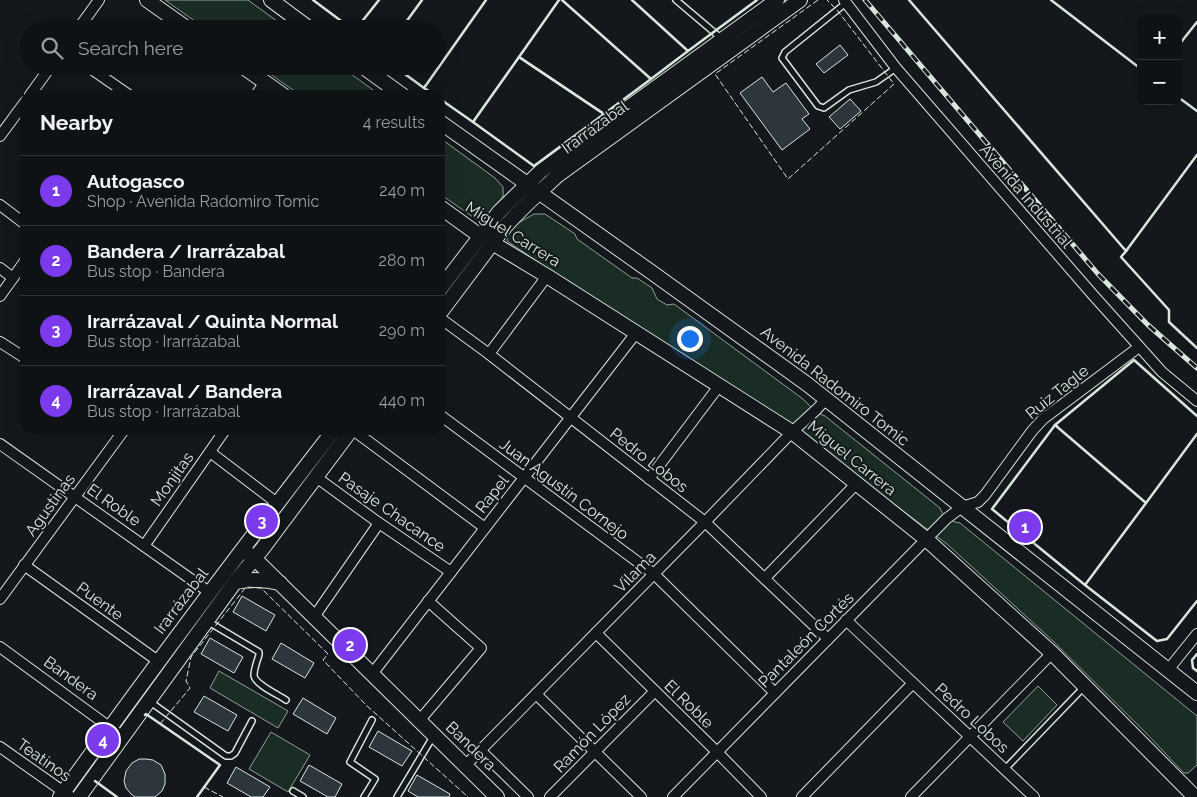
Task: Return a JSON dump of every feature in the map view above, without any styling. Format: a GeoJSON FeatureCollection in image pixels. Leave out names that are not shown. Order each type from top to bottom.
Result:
{"type":"FeatureCollection","features":[{"type":"Feature","properties":{"kind":"main road"},"geometry":{"type":"LineString","coordinates":[[147,0],[175,20]]}},
{"type":"Feature","properties":{"kind":"main road"},"geometry":{"type":"LineString","coordinates":[[271,0],[298,20]]}},
{"type":"Feature","properties":{"kind":"main road","name":"Irarrázabal"},"geometry":{"type":"LineString","coordinates":[[445,306],[513,217],[548,166],[777,0]]}},
{"type":"Feature","properties":{"kind":"main road","name":"Irarrázabal"},"geometry":{"type":"LineString","coordinates":[[445,282],[499,212],[533,188],[558,175],[800,0]]}},
{"type":"Feature","properties":{"kind":"main road"},"geometry":{"type":"LineString","coordinates":[[255,75],[276,90]]}},
{"type":"Feature","properties":{"kind":"main road"},"geometry":{"type":"LineString","coordinates":[[374,75],[395,90]]}},
{"type":"Feature","properties":{"kind":"main road","name":"Avenida Radomiro Tomic"},"geometry":{"type":"LineString","coordinates":[[445,126],[826,399],[1197,693]]}},
{"type":"Feature","properties":{"kind":"main road","name":"Miguel Carrera"},"geometry":{"type":"LineString","coordinates":[[445,212],[480,236],[547,276],[792,432],[926,540],[1052,653],[1193,794]]}},
{"type":"Feature","properties":{"kind":"main road","name":"Irarrázabal"},"geometry":{"type":"LineString","coordinates":[[65,795],[158,661],[330,435]]}},
{"type":"Feature","properties":{"kind":"main road","name":"Irarrázabal"},"geometry":{"type":"LineString","coordinates":[[79,797],[235,582],[348,435]]}},
{"type":"Feature","properties":{"kind":"main road","name":"Bandera"},"geometry":{"type":"LineString","coordinates":[[242,549],[280,583],[497,797]]}},
{"type":"Feature","properties":{"kind":"main road"},"geometry":{"type":"LineString","coordinates":[[235,582],[254,579],[280,583]]}},
{"type":"Feature","properties":{"kind":"street"},"geometry":{"type":"LineString","coordinates":[[85,20],[99,0]]}},
{"type":"Feature","properties":{"kind":"street","name":"Avenida Industrial"},"geometry":{"type":"LineString","coordinates":[[845,1],[896,68],[1139,347],[1162,372],[1197,401]]}},
{"type":"Feature","properties":{"kind":"street"},"geometry":{"type":"LineString","coordinates":[[34,90],[44,75]]}},
{"type":"Feature","properties":{"kind":"street"},"geometry":{"type":"LineString","coordinates":[[100,75],[122,90]]}},
{"type":"Feature","properties":{"kind":"street"},"geometry":{"type":"LineString","coordinates":[[259,90],[265,82]]}},
{"type":"Feature","properties":{"kind":"street"},"geometry":{"type":"LineString","coordinates":[[0,136],[20,117]]}},
{"type":"Feature","properties":{"kind":"street"},"geometry":{"type":"LineString","coordinates":[[0,205],[20,220]]}},
{"type":"Feature","properties":{"kind":"street"},"geometry":{"type":"LineString","coordinates":[[0,268],[13,278]]}},
{"type":"Feature","properties":{"kind":"street"},"geometry":{"type":"LineString","coordinates":[[0,296],[20,268]]}},
{"type":"Feature","properties":{"kind":"street"},"geometry":{"type":"LineString","coordinates":[[489,354],[547,276]]}},
{"type":"Feature","properties":{"kind":"street","name":"Pedro Lobos"},"geometry":{"type":"LineString","coordinates":[[445,322],[705,522],[828,639]]}},
{"type":"Feature","properties":{"kind":"street","name":"Rapel"},"geometry":{"type":"LineString","coordinates":[[372,674],[636,333]]}},
{"type":"Feature","properties":{"kind":"street"},"geometry":{"type":"LineString","coordinates":[[0,342],[20,355]]}},
{"type":"Feature","properties":{"kind":"street","name":"Ruiz Tagle"},"geometry":{"type":"LineString","coordinates":[[962,507],[978,502],[985,495],[1043,419],[1139,347]]}},
{"type":"Feature","properties":{"kind":"street"},"geometry":{"type":"LineString","coordinates":[[649,479],[719,386]]}},
{"type":"Feature","properties":{"kind":"street","name":"Vilama"},"geometry":{"type":"LineString","coordinates":[[465,766],[826,399]]}},
{"type":"Feature","properties":{"kind":"street","name":"Juan Agustín Cornejo"},"geometry":{"type":"LineString","coordinates":[[445,419],[654,574],[775,693]]}},
{"type":"Feature","properties":{"kind":"street","name":"Agustinas"},"geometry":{"type":"LineString","coordinates":[[0,599],[120,435]]}},
{"type":"Feature","properties":{"kind":"street","name":"Monjitas"},"geometry":{"type":"LineString","coordinates":[[144,546],[222,435]]}},
{"type":"Feature","properties":{"kind":"street"},"geometry":{"type":"LineString","coordinates":[[359,435],[485,528]]}},
{"type":"Feature","properties":{"kind":"street","name":"El Roble"},"geometry":{"type":"LineString","coordinates":[[2,448],[75,496],[210,592]]}},
{"type":"Feature","properties":{"kind":"street"},"geometry":{"type":"LineString","coordinates":[[210,452],[277,503]]}},
{"type":"Feature","properties":{"kind":"street","name":"Pasaje Chacance"},"geometry":{"type":"LineString","coordinates":[[316,476],[379,523],[451,572]]}},
{"type":"Feature","properties":{"kind":"street"},"geometry":{"type":"LineString","coordinates":[[765,578],[856,484]]}},
{"type":"Feature","properties":{"kind":"street","name":"Pantaleón Cortés"},"geometry":{"type":"LineString","coordinates":[[673,797],[946,519],[962,507]]}},
{"type":"Feature","properties":{"kind":"street"},"geometry":{"type":"LineString","coordinates":[[314,617],[379,523]]}},
{"type":"Feature","properties":{"kind":"street","name":"Puente"},"geometry":{"type":"LineString","coordinates":[[24,565],[158,661]]}},
{"type":"Feature","properties":{"kind":"street","name":"Bandera"},"geometry":{"type":"LineString","coordinates":[[419,721],[480,648],[428,601]]}},
{"type":"Feature","properties":{"kind":"street","name":"Pedro Lobos"},"geometry":{"type":"LineString","coordinates":[[846,620],[1034,797]]}},
{"type":"Feature","properties":{"kind":"street","name":"El Roble"},"geometry":{"type":"LineString","coordinates":[[596,633],[761,797]]}},
{"type":"Feature","properties":{"kind":"street"},"geometry":{"type":"LineString","coordinates":[[1168,670],[1197,634]]}},
{"type":"Feature","properties":{"kind":"street","name":"Bandera"},"geometry":{"type":"LineString","coordinates":[[0,647],[123,737]]}},
{"type":"Feature","properties":{"kind":"street"},"geometry":{"type":"LineString","coordinates":[[911,797],[1052,653]]}},
{"type":"Feature","properties":{"kind":"street"},"geometry":{"type":"LineString","coordinates":[[802,797],[913,683]]}},
{"type":"Feature","properties":{"kind":"street","name":"Ramón López"},"geometry":{"type":"LineString","coordinates":[[550,797],[654,691]]}},
{"type":"Feature","properties":{"kind":"street"},"geometry":{"type":"LineString","coordinates":[[536,694],[641,797]]}},
{"type":"Feature","properties":{"kind":"street","name":"Teatinos"},"geometry":{"type":"LineString","coordinates":[[0,747],[65,795]]}},
{"type":"Feature","properties":{"kind":"street","name":"Bandera"},"geometry":{"type":"LineString","coordinates":[[480,750],[528,797]]}},
{"type":"Feature","properties":{"kind":"lane"},"geometry":{"type":"LineString","coordinates":[[679,1],[722,40]]}},
{"type":"Feature","properties":{"kind":"lane"},"geometry":{"type":"LineString","coordinates":[[845,1],[786,52],[782,58],[818,106],[824,108],[849,90],[876,82],[896,68]]}},
{"type":"Feature","properties":{"kind":"lane"},"geometry":{"type":"LineString","coordinates":[[207,620],[259,652],[254,674],[255,679],[286,700]]}},
{"type":"Feature","properties":{"kind":"lane"},"geometry":{"type":"LineString","coordinates":[[1004,770],[1084,686]]}},
{"type":"Feature","properties":{"kind":"lane"},"geometry":{"type":"LineString","coordinates":[[149,701],[226,756],[235,754],[252,721]]}},
{"type":"Feature","properties":{"kind":"lane"},"geometry":{"type":"LineString","coordinates":[[364,797],[375,778],[350,762],[372,720]]}},
{"type":"Feature","properties":{"kind":"lane"},"geometry":{"type":"LineString","coordinates":[[396,797],[434,735]]}},
{"type":"Feature","properties":{"kind":"lane"},"geometry":{"type":"LineString","coordinates":[[293,791],[303,797]]}},
{"type":"Feature","properties":{"kind":"green space"},"geometry":{"type":"Polygon","coordinates":[[[165,0],[248,0],[276,20],[193,20],[165,0]]]}},
{"type":"Feature","properties":{"kind":"green space"},"geometry":{"type":"Polygon","coordinates":[[[272,75],[352,75],[373,90],[293,90],[272,75]]]}},
{"type":"Feature","properties":{"kind":"green space"},"geometry":{"type":"Polygon","coordinates":[[[445,142],[495,178],[503,187],[503,196],[498,205],[480,222],[445,198],[445,142]]]}},
{"type":"Feature","properties":{"kind":"green space"},"geometry":{"type":"Polygon","coordinates":[[[534,214],[545,214],[575,234],[577,239],[632,278],[637,278],[652,288],[657,299],[667,305],[674,304],[803,399],[816,412],[825,416],[940,508],[945,516],[960,523],[1197,716],[1197,765],[1188,773],[1184,773],[1053,641],[947,544],[794,429],[638,330],[507,241],[513,228],[534,214]]]}},
{"type":"Feature","properties":{"kind":"green space"},"geometry":{"type":"Polygon","coordinates":[[[219,671],[288,711],[278,728],[210,688],[219,671]]]}},
{"type":"Feature","properties":{"kind":"green space"},"geometry":{"type":"Polygon","coordinates":[[[1038,686],[1057,705],[1023,741],[1003,722],[1038,686]]]}},
{"type":"Feature","properties":{"kind":"green space"},"geometry":{"type":"Polygon","coordinates":[[[271,732],[310,755],[288,792],[249,769],[271,732]]]}},
{"type":"Feature","properties":{"kind":"building"},"geometry":{"type":"Polygon","coordinates":[[[840,45],[848,55],[824,73],[816,64],[840,45]]]}},
{"type":"Feature","properties":{"kind":"building"},"geometry":{"type":"Polygon","coordinates":[[[762,77],[773,92],[786,83],[809,114],[802,119],[810,129],[782,150],[740,93],[762,77]]]}},
{"type":"Feature","properties":{"kind":"building"},"geometry":{"type":"Polygon","coordinates":[[[850,99],[861,111],[840,129],[829,117],[850,99]]]}},
{"type":"Feature","properties":{"kind":"building"},"geometry":{"type":"Polygon","coordinates":[[[242,596],[275,615],[266,631],[233,612],[242,596]]]}},
{"type":"Feature","properties":{"kind":"building"},"geometry":{"type":"Polygon","coordinates":[[[210,638],[243,657],[234,673],[201,654],[210,638]]]}},
{"type":"Feature","properties":{"kind":"building"},"geometry":{"type":"Polygon","coordinates":[[[281,643],[314,663],[305,678],[272,659],[281,643]]]}},
{"type":"Feature","properties":{"kind":"building"},"geometry":{"type":"Polygon","coordinates":[[[204,696],[237,715],[228,731],[194,712],[204,696]]]}},
{"type":"Feature","properties":{"kind":"building"},"geometry":{"type":"Polygon","coordinates":[[[303,698],[336,718],[327,734],[293,714],[303,698]]]}},
{"type":"Feature","properties":{"kind":"building"},"geometry":{"type":"Polygon","coordinates":[[[378,731],[412,751],[402,766],[369,747],[378,731]]]}},
{"type":"Feature","properties":{"kind":"building"},"geometry":{"type":"Polygon","coordinates":[[[139,759],[153,760],[161,765],[165,774],[165,784],[162,791],[155,797],[135,797],[126,788],[124,781],[126,771],[132,763],[139,759]]]}},
{"type":"Feature","properties":{"kind":"building"},"geometry":{"type":"Polygon","coordinates":[[[309,765],[342,784],[335,797],[328,797],[300,781],[309,765]]]}},
{"type":"Feature","properties":{"kind":"building"},"geometry":{"type":"Polygon","coordinates":[[[236,767],[270,787],[263,797],[251,797],[227,783],[236,767]]]}},
{"type":"Feature","properties":{"kind":"building"},"geometry":{"type":"Polygon","coordinates":[[[417,775],[450,794],[449,797],[418,797],[408,791],[417,775]]]}},
{"type":"Feature","properties":{"kind":"railway"},"geometry":{"type":"LineString","coordinates":[[865,0],[1098,274],[1148,325],[1197,368]]}},
{"type":"Feature","properties":{"kind":"fence"},"geometry":{"type":"LineString","coordinates":[[818,0],[715,74],[788,179],[894,84],[837,10],[827,0]]}},
{"type":"Feature","properties":{"kind":"fence"},"geometry":{"type":"LineString","coordinates":[[160,724],[190,688],[186,681],[191,657],[246,587],[261,588],[328,654],[323,660],[366,705],[468,797]]}},
{"type":"Feature","properties":{"kind":"fence"},"geometry":{"type":"LineString","coordinates":[[204,787],[223,797]]}},
{"type":"Feature","properties":{"kind":"wall"},"geometry":{"type":"LineString","coordinates":[[313,0],[340,20]]}},
{"type":"Feature","properties":{"kind":"wall"},"geometry":{"type":"LineString","coordinates":[[363,20],[379,0]]}},
{"type":"Feature","properties":{"kind":"wall"},"geometry":{"type":"LineString","coordinates":[[408,20],[422,0]]}},
{"type":"Feature","properties":{"kind":"wall"},"geometry":{"type":"LineString","coordinates":[[445,58],[486,0]]}},
{"type":"Feature","properties":{"kind":"wall"},"geometry":{"type":"LineString","coordinates":[[559,0],[519,57],[604,114],[651,79],[562,0]]}},
{"type":"Feature","properties":{"kind":"wall"},"geometry":{"type":"LineString","coordinates":[[632,0],[688,51],[650,78]]}},
{"type":"Feature","properties":{"kind":"wall"},"geometry":{"type":"LineString","coordinates":[[688,51],[757,0]]}},
{"type":"Feature","properties":{"kind":"wall"},"geometry":{"type":"LineString","coordinates":[[909,0],[1126,251],[1197,155]]}},
{"type":"Feature","properties":{"kind":"wall"},"geometry":{"type":"LineString","coordinates":[[1051,0],[1137,66]]}},
{"type":"Feature","properties":{"kind":"wall"},"geometry":{"type":"LineString","coordinates":[[1182,41],[1197,22]]}},
{"type":"Feature","properties":{"kind":"wall"},"geometry":{"type":"LineString","coordinates":[[519,57],[604,114],[534,166],[473,122],[519,57]]}},
{"type":"Feature","properties":{"kind":"wall"},"geometry":{"type":"LineString","coordinates":[[406,75],[424,88],[433,75]]}},
{"type":"Feature","properties":{"kind":"wall"},"geometry":{"type":"LineString","coordinates":[[425,86],[424,88],[427,90]]}},
{"type":"Feature","properties":{"kind":"wall"},"geometry":{"type":"LineString","coordinates":[[1182,100],[1197,111]]}},
{"type":"Feature","properties":{"kind":"wall"},"geometry":{"type":"LineString","coordinates":[[445,102],[474,121]]}},
{"type":"Feature","properties":{"kind":"wall"},"geometry":{"type":"LineString","coordinates":[[1127,250],[1121,257],[1169,310],[1169,322],[1197,348]]}},
{"type":"Feature","properties":{"kind":"wall"},"geometry":{"type":"LineString","coordinates":[[1057,426],[1055,425],[1134,360],[1197,416]]}},
{"type":"Feature","properties":{"kind":"wall"},"geometry":{"type":"LineString","coordinates":[[1055,425],[1146,503],[1085,585],[992,509],[1055,425]]}},
{"type":"Feature","properties":{"kind":"wall"},"geometry":{"type":"LineString","coordinates":[[1146,503],[1197,434]]}},
{"type":"Feature","properties":{"kind":"wall"},"geometry":{"type":"LineString","coordinates":[[1085,585],[1157,641],[1167,639],[1197,601]]}},
{"type":"Feature","properties":{"kind":"wall"},"geometry":{"type":"LineString","coordinates":[[1197,654],[1192,660],[1193,668],[1197,671]]}},
{"type":"Feature","properties":{"kind":"wall"},"geometry":{"type":"LineString","coordinates":[[145,715],[220,765],[197,797]]}},
{"type":"Feature","properties":{"kind":"wall"},"geometry":{"type":"LineString","coordinates":[[95,781],[117,797]]}},
{"type":"Feature","properties":{"kind":"place","name":"Irarrázaval / Quinta Normal"},"geometry":{"type":"Point","coordinates":[262,521]}},
{"type":"Feature","properties":{"kind":"place","name":"Autogasco"},"geometry":{"type":"Point","coordinates":[1025,527]}},
{"type":"Feature","properties":{"kind":"place","name":"Bandera / Irarrázabal"},"geometry":{"type":"Point","coordinates":[350,645]}},
{"type":"Feature","properties":{"kind":"place","name":"Irarrázaval / Bandera"},"geometry":{"type":"Point","coordinates":[103,740]}}]}
